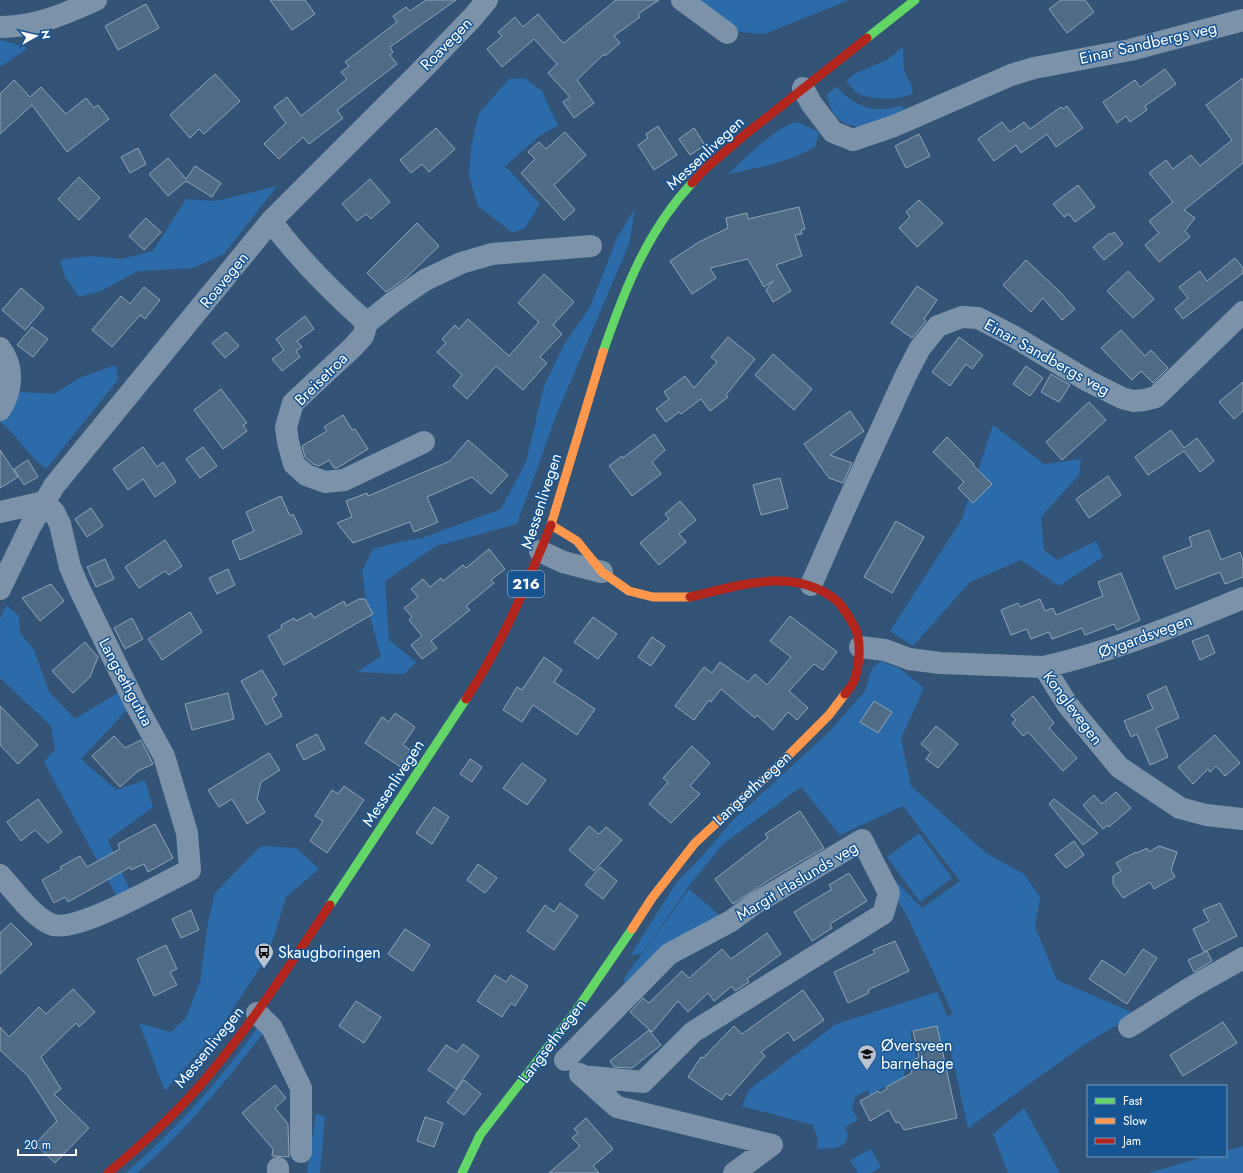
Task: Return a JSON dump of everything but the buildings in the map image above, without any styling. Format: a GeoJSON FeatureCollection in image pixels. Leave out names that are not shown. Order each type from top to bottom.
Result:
{"type":"FeatureCollection","features":[{"type":"Feature","properties":{"kind":"main road","name":"Messenlivegen"},"geometry":{"type":"LineString","coordinates":[[108,1173],[156,1132],[208,1076],[257,1013],[373,841],[478,681],[493,654],[551,525],[604,350],[630,280],[648,241],[676,200],[706,168],[742,136],[915,0]]}},
{"type":"Feature","properties":{"kind":"main road","name":"Langsethvegen"},"geometry":{"type":"LineString","coordinates":[[462,1173],[480,1136],[557,1053],[579,1006],[630,933],[652,898],[695,842],[778,766],[829,715],[854,682],[860,647],[858,633],[849,617],[837,601],[812,585],[784,581],[754,583],[684,598],[653,597],[629,591],[602,572],[577,541],[551,525]]}},
{"type":"Feature","properties":{"kind":"street"},"geometry":{"type":"LineString","coordinates":[[0,27],[14,27],[57,17],[96,0]]}},
{"type":"Feature","properties":{"kind":"street","name":"Roavegen"},"geometry":{"type":"LineString","coordinates":[[0,589],[44,502],[54,486],[271,222],[416,76],[487,0]]}},
{"type":"Feature","properties":{"kind":"street"},"geometry":{"type":"LineString","coordinates":[[682,0],[727,33]]}},
{"type":"Feature","properties":{"kind":"street","name":"Einar Sandbergs veg"},"geometry":{"type":"LineString","coordinates":[[803,88],[811,103],[833,132],[853,140],[894,126],[1017,73],[1034,68],[1130,50],[1243,20]]}},
{"type":"Feature","properties":{"kind":"street"},"geometry":{"type":"LineString","coordinates":[[271,222],[300,257],[346,304],[368,323]]}},
{"type":"Feature","properties":{"kind":"street","name":"Breisetroa"},"geometry":{"type":"LineString","coordinates":[[424,442],[344,480],[325,482],[306,475],[294,464],[288,442],[286,427],[293,403],[353,348],[363,336],[368,323],[393,302],[425,280],[461,263],[492,254],[591,246]]}},
{"type":"Feature","properties":{"kind":"street","name":"Einar Sandbergs veg"},"geometry":{"type":"LineString","coordinates":[[812,585],[906,375],[920,348],[938,326],[962,317],[978,318],[1013,336],[1115,395],[1127,400],[1139,401],[1156,397],[1243,312]]}},
{"type":"Feature","properties":{"kind":"street"},"geometry":{"type":"LineString","coordinates":[[0,348],[6,355],[11,377],[10,392],[0,410]]}},
{"type":"Feature","properties":{"kind":"street"},"geometry":{"type":"LineString","coordinates":[[0,512],[44,502]]}},
{"type":"Feature","properties":{"kind":"street","name":"Langsethgutua"},"geometry":{"type":"LineString","coordinates":[[0,875],[39,918],[52,925],[63,926],[88,919],[190,870],[188,833],[164,756],[136,705],[79,588],[68,559],[60,524],[54,512],[44,502]]}},
{"type":"Feature","properties":{"kind":"street","name":"Langsethvegen"},"geometry":{"type":"LineString","coordinates":[[540,551],[563,562],[602,572]]}},
{"type":"Feature","properties":{"kind":"street","name":"Øygardsvegen"},"geometry":{"type":"LineString","coordinates":[[1044,667],[1080,659],[1126,644],[1243,598]]}},
{"type":"Feature","properties":{"kind":"street","name":"Konglevegen"},"geometry":{"type":"LineString","coordinates":[[860,647],[886,650],[909,659],[940,663],[1044,667],[1066,704],[1119,766],[1180,808],[1206,815],[1243,819]]}},
{"type":"Feature","properties":{"kind":"street","name":"Margit Haslunds veg"},"geometry":{"type":"LineString","coordinates":[[557,1053],[669,954],[731,921],[754,904],[862,840],[889,893],[884,914],[693,1032],[643,1082],[582,1076]]}},
{"type":"Feature","properties":{"kind":"street"},"geometry":{"type":"LineString","coordinates":[[1129,1027],[1190,988],[1243,958]]}},
{"type":"Feature","properties":{"kind":"street"},"geometry":{"type":"LineString","coordinates":[[257,1013],[272,1028],[301,1088],[301,1152]]}},
{"type":"Feature","properties":{"kind":"street"},"geometry":{"type":"LineString","coordinates":[[557,1053],[617,1107],[772,1145],[734,1173]]}},
{"type":"Feature","properties":{"kind":"shaded area"},"geometry":{"type":"Polygon","coordinates":[[[694,0],[849,0],[764,34],[739,32],[713,17],[694,0]]]}},
{"type":"Feature","properties":{"kind":"shaded area"},"geometry":{"type":"Polygon","coordinates":[[[1,40],[28,48],[0,67],[1,40]]]}},
{"type":"Feature","properties":{"kind":"shaded area"},"geometry":{"type":"Polygon","coordinates":[[[903,47],[904,70],[911,86],[912,94],[884,99],[868,97],[856,92],[846,81],[856,73],[887,60],[903,47]]]}},
{"type":"Feature","properties":{"kind":"shaded area"},"geometry":{"type":"Polygon","coordinates":[[[525,78],[542,91],[558,126],[542,134],[505,166],[540,204],[525,228],[513,233],[478,206],[469,176],[471,148],[479,113],[509,79],[525,78]]]}},
{"type":"Feature","properties":{"kind":"shaded area"},"geometry":{"type":"Polygon","coordinates":[[[837,87],[857,104],[869,108],[886,109],[899,106],[905,108],[882,121],[870,125],[858,126],[848,124],[838,119],[831,109],[827,94],[837,87]]]}},
{"type":"Feature","properties":{"kind":"shaded area"},"geometry":{"type":"Polygon","coordinates":[[[797,122],[819,132],[815,147],[784,161],[728,174],[770,136],[797,122]]]}},
{"type":"Feature","properties":{"kind":"shaded area"},"geometry":{"type":"Polygon","coordinates":[[[277,186],[224,254],[193,268],[138,271],[101,291],[79,297],[65,277],[60,260],[91,256],[121,259],[153,251],[186,199],[216,201],[277,186]]]}},
{"type":"Feature","properties":{"kind":"shaded area"},"geometry":{"type":"Polygon","coordinates":[[[635,208],[629,244],[558,411],[517,524],[436,546],[385,581],[389,640],[416,662],[404,674],[357,672],[381,656],[367,606],[362,571],[373,549],[403,541],[422,538],[501,509],[526,462],[544,386],[565,343],[590,307],[617,238],[635,208]]]}},
{"type":"Feature","properties":{"kind":"shaded area"},"geometry":{"type":"Polygon","coordinates":[[[0,361],[20,392],[54,394],[79,378],[116,365],[118,380],[46,469],[0,422],[0,361]]]}},
{"type":"Feature","properties":{"kind":"shaded area"},"geometry":{"type":"Polygon","coordinates":[[[993,425],[1044,464],[1081,459],[1079,475],[1041,517],[1044,550],[1057,560],[1096,541],[1103,557],[1059,586],[1021,560],[970,582],[913,646],[890,631],[962,519],[993,425]]]}},
{"type":"Feature","properties":{"kind":"shaded area"},"geometry":{"type":"Polygon","coordinates":[[[6,605],[19,616],[20,633],[34,650],[49,692],[75,719],[119,692],[128,709],[81,759],[116,790],[145,780],[153,807],[108,840],[130,891],[117,897],[44,762],[55,749],[51,726],[0,678],[0,619],[6,605]]]}},
{"type":"Feature","properties":{"kind":"shaded area"},"geometry":{"type":"Polygon","coordinates":[[[881,661],[899,668],[924,688],[901,738],[911,786],[986,853],[1024,874],[1040,897],[1035,927],[1057,980],[1136,1014],[1088,1042],[968,1128],[950,1048],[940,1049],[934,1026],[910,1031],[916,1058],[905,1064],[904,1077],[897,1092],[892,1083],[870,1095],[868,1090],[855,1097],[852,1108],[858,1120],[845,1127],[848,1135],[845,1143],[837,1148],[817,1149],[818,1141],[813,1125],[742,1106],[749,1090],[836,1024],[937,992],[947,1016],[953,1014],[907,916],[888,884],[889,874],[922,908],[960,881],[903,806],[840,835],[801,787],[723,844],[692,882],[642,953],[630,956],[676,883],[705,853],[731,822],[829,732],[865,691],[872,668],[881,661]]]}},
{"type":"Feature","properties":{"kind":"shaded area"},"geometry":{"type":"Polygon","coordinates":[[[919,833],[952,878],[920,902],[887,857],[919,833]]]}},
{"type":"Feature","properties":{"kind":"shaded area"},"geometry":{"type":"Polygon","coordinates":[[[261,846],[296,848],[319,869],[286,897],[268,955],[223,1024],[165,1091],[139,1023],[171,1032],[186,1018],[200,982],[208,922],[215,893],[261,846]]]}},
{"type":"Feature","properties":{"kind":"shaded area"},"geometry":{"type":"Polygon","coordinates":[[[689,889],[724,919],[628,985],[623,980],[689,889]]]}},
{"type":"Feature","properties":{"kind":"shaded area"},"geometry":{"type":"Polygon","coordinates":[[[270,1025],[207,1102],[174,1138],[137,1173],[125,1173],[162,1140],[196,1105],[227,1068],[257,1028],[270,1025]]]}},
{"type":"Feature","properties":{"kind":"shaded area"},"geometry":{"type":"Polygon","coordinates":[[[1024,1108],[1060,1173],[1008,1173],[993,1134],[1024,1108]]]}},
{"type":"Feature","properties":{"kind":"shaded area"},"geometry":{"type":"Polygon","coordinates":[[[316,1114],[325,1116],[320,1173],[307,1173],[316,1114]]]}},
{"type":"Feature","properties":{"kind":"shaded area"},"geometry":{"type":"Polygon","coordinates":[[[1243,1146],[1243,1173],[1148,1173],[1204,1157],[1227,1157],[1227,1151],[1243,1146]]]}},
{"type":"Feature","properties":{"kind":"shaded area"},"geometry":{"type":"Polygon","coordinates":[[[871,1149],[881,1167],[871,1173],[858,1173],[850,1160],[871,1149]]]}},
{"type":"Feature","properties":{"kind":"traffic: fast"},"geometry":{"type":"LineString","coordinates":[[867,38],[915,0]]}},
{"type":"Feature","properties":{"kind":"traffic: fast"},"geometry":{"type":"LineString","coordinates":[[603,352],[619,307],[638,263],[662,221],[692,183]]}},
{"type":"Feature","properties":{"kind":"traffic: fast"},"geometry":{"type":"LineString","coordinates":[[330,905],[466,699]]}},
{"type":"Feature","properties":{"kind":"traffic: fast"},"geometry":{"type":"LineString","coordinates":[[462,1173],[480,1135],[575,1012],[632,929]]}},
{"type":"Feature","properties":{"kind":"traffic: slow"},"geometry":{"type":"LineString","coordinates":[[551,525],[603,352]]}},
{"type":"Feature","properties":{"kind":"traffic: slow"},"geometry":{"type":"LineString","coordinates":[[551,525],[577,541],[602,572],[629,591],[653,597],[690,597]]}},
{"type":"Feature","properties":{"kind":"traffic: slow"},"geometry":{"type":"LineString","coordinates":[[632,929],[652,898],[695,843],[778,766],[829,715],[845,694]]}},
{"type":"Feature","properties":{"kind":"traffic: jam"},"geometry":{"type":"LineString","coordinates":[[692,183],[706,168],[742,137],[867,38]]}},
{"type":"Feature","properties":{"kind":"traffic: jam"},"geometry":{"type":"LineString","coordinates":[[466,699],[491,657],[513,614],[551,525]]}},
{"type":"Feature","properties":{"kind":"traffic: jam"},"geometry":{"type":"LineString","coordinates":[[690,597],[746,584],[784,581],[802,584],[819,590],[836,600],[855,628],[859,647],[856,676],[852,685],[845,694]]}},
{"type":"Feature","properties":{"kind":"traffic: jam"},"geometry":{"type":"LineString","coordinates":[[108,1173],[160,1127],[185,1102],[225,1056],[330,905]]}},
{"type":"Feature","properties":{"kind":"place","name":"Skaugboringen"},"geometry":{"type":"Point","coordinates":[264,969]}},
{"type":"Feature","properties":{"kind":"place","name":"Øversveen barnehage"},"geometry":{"type":"Point","coordinates":[867,1071]}}]}
